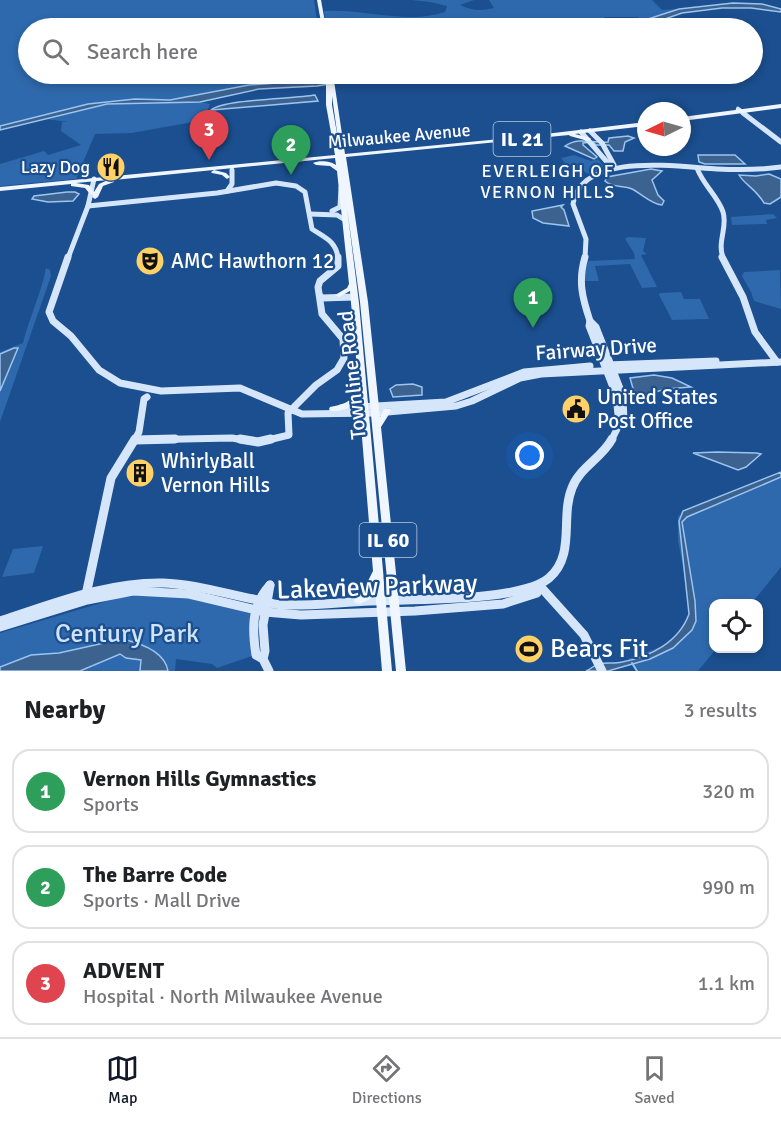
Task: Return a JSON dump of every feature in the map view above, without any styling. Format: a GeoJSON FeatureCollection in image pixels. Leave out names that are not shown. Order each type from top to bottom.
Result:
{"type":"FeatureCollection","features":[{"type":"Feature","properties":{"kind":"main road"},"geometry":{"type":"LineString","coordinates":[[317,0],[320,18]]}},
{"type":"Feature","properties":{"kind":"main road","name":"Townline Road"},"geometry":{"type":"LineString","coordinates":[[332,84],[378,433],[401,671]]}},
{"type":"Feature","properties":{"kind":"main road","name":"Townline Road"},"geometry":{"type":"LineString","coordinates":[[332,87],[329,99],[332,121],[342,157],[341,187],[353,284],[387,671]]}},
{"type":"Feature","properties":{"kind":"main road"},"geometry":{"type":"LineString","coordinates":[[322,118],[327,116],[329,99]]}},
{"type":"Feature","properties":{"kind":"main road"},"geometry":{"type":"LineString","coordinates":[[691,119],[781,106]]}},
{"type":"Feature","properties":{"kind":"main road"},"geometry":{"type":"LineString","coordinates":[[320,158],[332,153],[329,124],[332,121]]}},
{"type":"Feature","properties":{"kind":"main road","name":"Milwaukee Avenue"},"geometry":{"type":"LineString","coordinates":[[228,171],[278,162],[587,135],[637,126]]}},
{"type":"Feature","properties":{"kind":"main road","name":"Milwaukee Avenue"},"geometry":{"type":"LineString","coordinates":[[228,171],[356,155],[587,135],[637,127]]}},
{"type":"Feature","properties":{"kind":"main road"},"geometry":{"type":"LineString","coordinates":[[232,162],[242,165],[266,164]]}},
{"type":"Feature","properties":{"kind":"main road"},"geometry":{"type":"LineString","coordinates":[[287,165],[322,162],[332,164],[340,170]]}},
{"type":"Feature","properties":{"kind":"main road","name":"IL 21"},"geometry":{"type":"LineString","coordinates":[[130,178],[152,174],[164,167],[167,170],[178,172],[228,171]]}},
{"type":"Feature","properties":{"kind":"main road"},"geometry":{"type":"LineString","coordinates":[[0,189],[97,179],[206,172],[224,174],[228,171]]}},
{"type":"Feature","properties":{"kind":"main road"},"geometry":{"type":"LineString","coordinates":[[20,187],[87,186],[93,195],[101,185],[130,178]]}},
{"type":"Feature","properties":{"kind":"main road"},"geometry":{"type":"LineString","coordinates":[[57,185],[97,179]]}},
{"type":"Feature","properties":{"kind":"main road"},"geometry":{"type":"LineString","coordinates":[[339,295],[353,284]]}},
{"type":"Feature","properties":{"kind":"main road"},"geometry":{"type":"LineString","coordinates":[[333,409],[357,400],[361,390]]}},
{"type":"Feature","properties":{"kind":"main road"},"geometry":{"type":"LineString","coordinates":[[378,433],[380,420],[387,411]]}},
{"type":"Feature","properties":{"kind":"main road"},"geometry":{"type":"LineString","coordinates":[[359,600],[366,596],[377,572]]}},
{"type":"Feature","properties":{"kind":"street"},"geometry":{"type":"LineString","coordinates":[[744,111],[781,141]]}},
{"type":"Feature","properties":{"kind":"street"},"geometry":{"type":"LineString","coordinates":[[587,135],[602,144],[616,169]]}},
{"type":"Feature","properties":{"kind":"street"},"geometry":{"type":"LineString","coordinates":[[587,135],[616,169]]}},
{"type":"Feature","properties":{"kind":"street","name":"Lakeview Parkway"},"geometry":{"type":"LineString","coordinates":[[0,621],[86,597],[133,591],[175,592],[262,606],[301,615],[380,605],[395,605],[415,611],[502,603],[537,593],[539,585],[551,576],[565,553],[568,501],[572,486],[581,473],[607,448],[619,424],[624,423],[624,399],[609,368],[596,327],[590,321],[580,286],[586,241],[574,212],[574,198],[578,189],[587,181],[616,169],[653,164],[741,170],[781,167]]}},
{"type":"Feature","properties":{"kind":"street"},"geometry":{"type":"LineString","coordinates":[[697,168],[702,182],[720,205],[724,214],[725,223],[720,241],[722,256],[743,297],[755,332],[779,362]]}},
{"type":"Feature","properties":{"kind":"street"},"geometry":{"type":"LineString","coordinates":[[225,192],[232,184],[228,171]]}},
{"type":"Feature","properties":{"kind":"street"},"geometry":{"type":"LineString","coordinates":[[225,192],[228,171]]}},
{"type":"Feature","properties":{"kind":"street"},"geometry":{"type":"LineString","coordinates":[[97,179],[93,195],[50,305],[51,317],[57,326],[71,336],[106,376],[148,393],[237,388],[295,409],[302,414],[363,410]]}},
{"type":"Feature","properties":{"kind":"street"},"geometry":{"type":"LineString","coordinates":[[88,207],[225,192],[270,183],[294,185],[307,195],[312,229],[333,241],[337,246],[338,266],[320,282],[320,296],[322,314],[343,339],[344,358],[332,374],[288,413],[289,435],[269,441],[249,442],[221,438],[135,440]]}},
{"type":"Feature","properties":{"kind":"street"},"geometry":{"type":"LineString","coordinates":[[232,184],[243,188]]}},
{"type":"Feature","properties":{"kind":"street"},"geometry":{"type":"LineString","coordinates":[[310,214],[332,211],[340,207],[341,187]]}},
{"type":"Feature","properties":{"kind":"street"},"geometry":{"type":"LineString","coordinates":[[332,211],[344,215]]}},
{"type":"Feature","properties":{"kind":"street"},"geometry":{"type":"LineString","coordinates":[[310,214],[344,215]]}},
{"type":"Feature","properties":{"kind":"street"},"geometry":{"type":"LineString","coordinates":[[320,296],[354,296]]}},
{"type":"Feature","properties":{"kind":"street"},"geometry":{"type":"LineString","coordinates":[[320,296],[322,298],[354,296]]}},
{"type":"Feature","properties":{"kind":"street","name":"Fairway Drive"},"geometry":{"type":"LineString","coordinates":[[375,410],[446,402],[524,372],[779,362]]}},
{"type":"Feature","properties":{"kind":"street","name":"Fairway Drive"},"geometry":{"type":"LineString","coordinates":[[375,410],[436,409],[464,404],[520,378],[609,368]]}},
{"type":"Feature","properties":{"kind":"street"},"geometry":{"type":"LineString","coordinates":[[86,597],[111,478],[135,440],[145,418],[148,393]]}},
{"type":"Feature","properties":{"kind":"street"},"geometry":{"type":"LineString","coordinates":[[295,409],[375,410]]}},
{"type":"Feature","properties":{"kind":"street"},"geometry":{"type":"LineString","coordinates":[[539,585],[570,615],[596,656],[602,671]]}},
{"type":"Feature","properties":{"kind":"street","name":"Lakeview Parkway"},"geometry":{"type":"LineString","coordinates":[[0,627],[86,597]]}},
{"type":"Feature","properties":{"kind":"street","name":"Lakeview Parkway"},"geometry":{"type":"LineString","coordinates":[[262,606],[324,604],[359,600],[380,605]]}},
{"type":"Feature","properties":{"kind":"street"},"geometry":{"type":"LineString","coordinates":[[262,606],[252,616],[255,646],[256,655],[262,659],[269,671]]}},
{"type":"Feature","properties":{"kind":"green space"},"geometry":{"type":"Polygon","coordinates":[[[0,0],[314,0],[317,18],[18,18],[18,84],[260,84],[170,100],[135,99],[88,104],[0,126],[0,0]]]}},
{"type":"Feature","properties":{"kind":"green space"},"geometry":{"type":"Polygon","coordinates":[[[411,0],[474,0],[460,5],[481,10],[494,8],[489,0],[652,0],[662,10],[678,9],[654,18],[325,18],[324,11],[400,17],[430,16],[445,12],[447,6],[411,0]]]}},
{"type":"Feature","properties":{"kind":"green space"},"geometry":{"type":"Polygon","coordinates":[[[200,102],[210,104],[204,120],[132,133],[95,134],[76,179],[0,186],[0,164],[44,151],[48,155],[81,145],[61,131],[62,122],[68,122],[46,119],[109,104],[200,102]]]}},
{"type":"Feature","properties":{"kind":"green space"},"geometry":{"type":"Polygon","coordinates":[[[574,155],[591,161],[598,159],[605,168],[589,174],[565,163],[561,158],[574,155]]]}},
{"type":"Feature","properties":{"kind":"green space"},"geometry":{"type":"Polygon","coordinates":[[[773,214],[777,218],[766,220],[767,224],[732,225],[731,217],[773,214]]]}},
{"type":"Feature","properties":{"kind":"green space"},"geometry":{"type":"Polygon","coordinates":[[[628,237],[646,238],[643,251],[647,254],[641,255],[657,287],[642,288],[630,264],[595,266],[599,281],[583,281],[588,261],[635,259],[625,239],[628,237]]]}},
{"type":"Feature","properties":{"kind":"green space"},"geometry":{"type":"Polygon","coordinates":[[[46,268],[50,270],[51,276],[0,422],[0,352],[23,343],[46,268]]]}},
{"type":"Feature","properties":{"kind":"green space"},"geometry":{"type":"Polygon","coordinates":[[[780,270],[781,309],[754,301],[742,276],[744,272],[780,270]]]}},
{"type":"Feature","properties":{"kind":"green space"},"geometry":{"type":"Polygon","coordinates":[[[681,292],[684,299],[700,299],[709,319],[672,320],[659,295],[660,293],[681,292]]]}},
{"type":"Feature","properties":{"kind":"green space"},"geometry":{"type":"Polygon","coordinates":[[[781,473],[781,567],[755,599],[709,599],[709,653],[713,653],[698,671],[639,671],[628,659],[674,642],[688,628],[692,614],[678,541],[678,516],[781,473]]]}},
{"type":"Feature","properties":{"kind":"green space"},"geometry":{"type":"Polygon","coordinates":[[[43,546],[34,573],[2,577],[13,549],[43,546]]]}},
{"type":"Feature","properties":{"kind":"green space","name":"Century Park"},"geometry":{"type":"Polygon","coordinates":[[[178,595],[251,612],[252,656],[217,668],[212,664],[176,659],[175,671],[0,671],[0,633],[118,598],[178,595]]]}},
{"type":"Feature","properties":{"kind":"shaded area"},"geometry":{"type":"Polygon","coordinates":[[[733,3],[762,4],[781,9],[781,12],[751,8],[722,8],[682,13],[668,18],[651,18],[679,9],[733,3]]]}},
{"type":"Feature","properties":{"kind":"shaded area"},"geometry":{"type":"Polygon","coordinates":[[[329,84],[259,89],[200,102],[107,104],[0,130],[0,126],[88,104],[135,99],[170,100],[249,85],[329,84]]]}},
{"type":"Feature","properties":{"kind":"shaded area"},"geometry":{"type":"Polygon","coordinates":[[[315,95],[318,101],[211,110],[244,101],[315,95]]]}},
{"type":"Feature","properties":{"kind":"shaded area"},"geometry":{"type":"Polygon","coordinates":[[[628,136],[634,138],[625,142],[623,151],[614,151],[609,145],[583,143],[597,157],[594,159],[565,146],[576,141],[608,142],[609,138],[628,136]]]}},
{"type":"Feature","properties":{"kind":"shaded area"},"geometry":{"type":"Polygon","coordinates":[[[698,155],[735,155],[745,164],[705,164],[699,162],[698,155]]]}},
{"type":"Feature","properties":{"kind":"shaded area"},"geometry":{"type":"Polygon","coordinates":[[[651,169],[662,171],[652,180],[658,195],[664,201],[662,205],[650,201],[632,189],[611,185],[605,181],[607,177],[651,169]]]}},
{"type":"Feature","properties":{"kind":"shaded area"},"geometry":{"type":"Polygon","coordinates":[[[769,174],[781,179],[781,197],[770,204],[764,203],[739,175],[756,176],[769,174]]]}},
{"type":"Feature","properties":{"kind":"shaded area"},"geometry":{"type":"Polygon","coordinates":[[[67,192],[79,194],[73,201],[48,202],[32,199],[34,196],[67,192]]]}},
{"type":"Feature","properties":{"kind":"shaded area"},"geometry":{"type":"Polygon","coordinates":[[[563,205],[561,207],[569,226],[543,223],[533,218],[532,211],[563,205]]]}},
{"type":"Feature","properties":{"kind":"shaded area"},"geometry":{"type":"Polygon","coordinates":[[[18,348],[0,391],[0,354],[18,348]]]}},
{"type":"Feature","properties":{"kind":"shaded area"},"geometry":{"type":"Polygon","coordinates":[[[654,375],[672,378],[691,387],[666,389],[639,395],[634,392],[630,378],[654,375]]]}},
{"type":"Feature","properties":{"kind":"shaded area"},"geometry":{"type":"Polygon","coordinates":[[[413,384],[422,387],[422,395],[393,397],[390,389],[396,385],[413,384]]]}},
{"type":"Feature","properties":{"kind":"shaded area"},"geometry":{"type":"Polygon","coordinates":[[[693,453],[761,454],[746,467],[738,470],[693,453]]]}},
{"type":"Feature","properties":{"kind":"shaded area"},"geometry":{"type":"Polygon","coordinates":[[[781,472],[781,477],[687,517],[682,522],[695,601],[696,621],[692,630],[673,648],[650,659],[608,671],[586,671],[598,664],[633,660],[653,652],[671,640],[684,624],[689,614],[679,521],[683,511],[781,472]]]}},
{"type":"Feature","properties":{"kind":"shaded area"},"geometry":{"type":"Polygon","coordinates":[[[122,639],[151,649],[166,664],[168,671],[140,671],[141,660],[126,658],[120,654],[80,671],[0,671],[0,667],[31,655],[59,653],[122,639]]]}},
{"type":"Feature","properties":{"kind":"waterway"},"geometry":{"type":"LineString","coordinates":[[632,663],[637,671]]}},
{"type":"Feature","properties":{"kind":"place","name":"ADVENT"},"geometry":{"type":"Point","coordinates":[209,160]}},
{"type":"Feature","properties":{"kind":"place","name":"Lazy Dog"},"geometry":{"type":"Point","coordinates":[111,167]}},
{"type":"Feature","properties":{"kind":"place","name":"The Barre Code"},"geometry":{"type":"Point","coordinates":[291,175]}},
{"type":"Feature","properties":{"kind":"place","name":"AMC Hawthorn 12"},"geometry":{"type":"Point","coordinates":[150,261]}},
{"type":"Feature","properties":{"kind":"place","name":"Vernon Hills Gymnastics"},"geometry":{"type":"Point","coordinates":[533,328]}},
{"type":"Feature","properties":{"kind":"place","name":"United States Post Office"},"geometry":{"type":"Point","coordinates":[576,409]}},
{"type":"Feature","properties":{"kind":"place","name":"WhirlyBall Vernon Hills"},"geometry":{"type":"Point","coordinates":[140,473]}},
{"type":"Feature","properties":{"kind":"place","name":"Bears Fit"},"geometry":{"type":"Point","coordinates":[529,649]}},
{"type":"Feature","properties":{"kind":"district","name":"EVERLEIGH OF VERNON HILLS"},"geometry":{"type":"Point","coordinates":[548,181]}}]}
